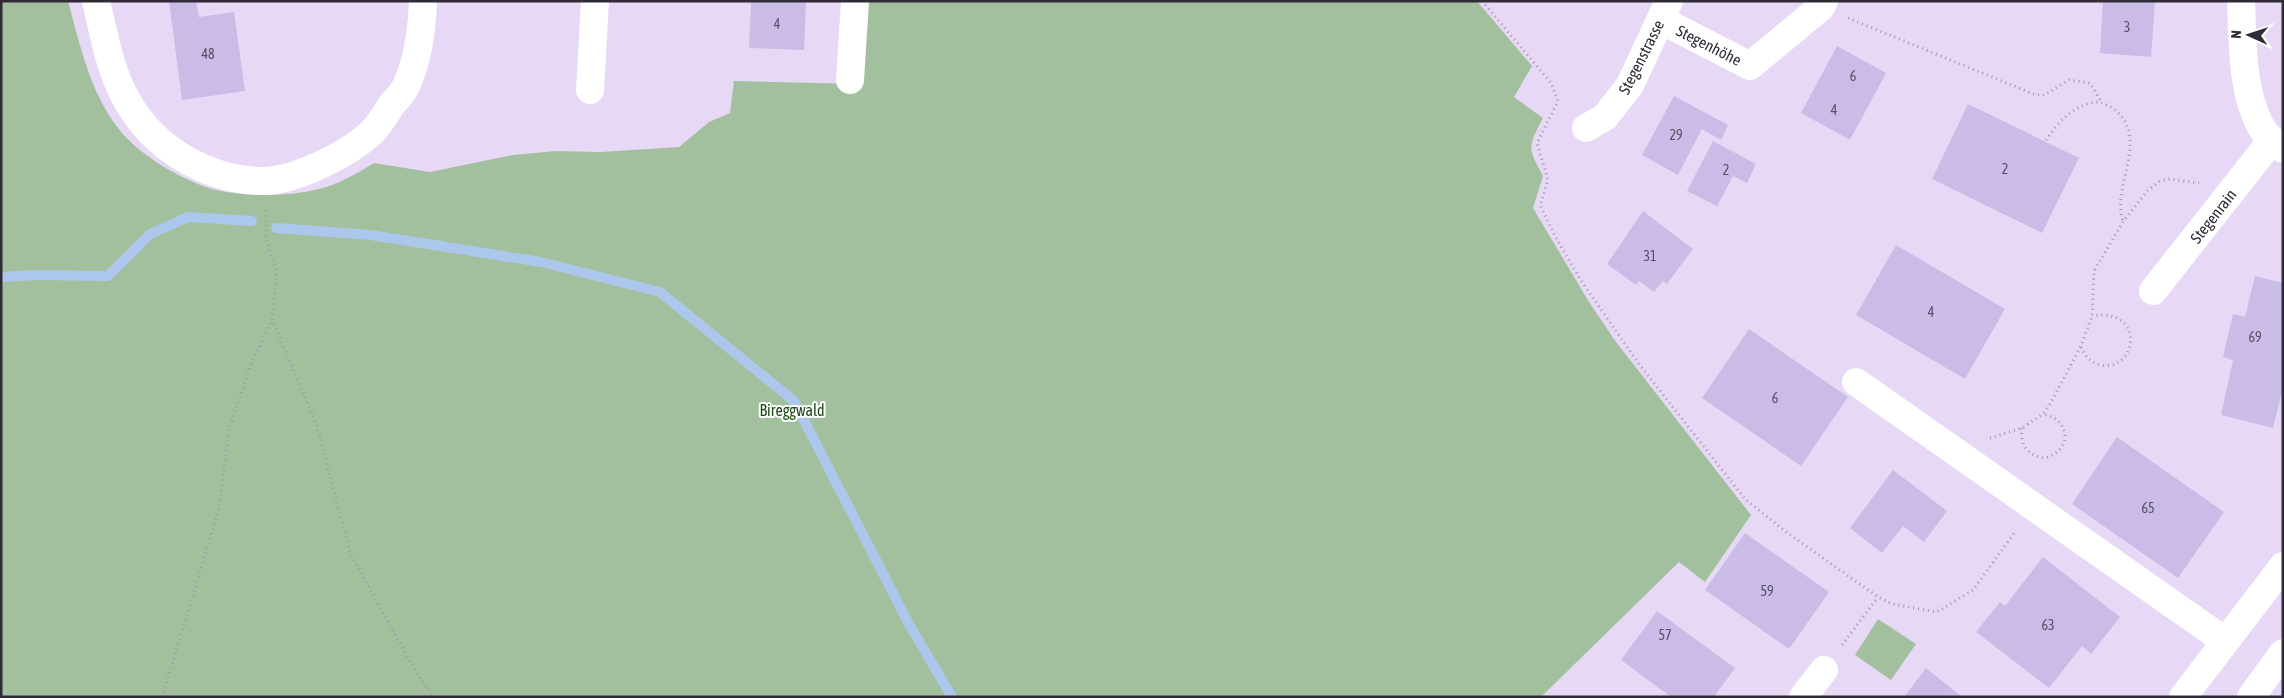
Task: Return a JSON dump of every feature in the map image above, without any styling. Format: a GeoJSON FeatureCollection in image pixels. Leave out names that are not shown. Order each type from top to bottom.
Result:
{"type":"FeatureCollection","features":[{"type":"Feature","properties":{"kind":"street"},"geometry":{"type":"LineString","coordinates":[[96,1],[116,79],[134,112],[156,138],[191,164],[225,175],[263,181],[287,177],[334,158],[372,132],[406,87],[422,34],[423,1]]}},
{"type":"Feature","properties":{"kind":"street"},"geometry":{"type":"LineString","coordinates":[[590,90],[595,1]]}},
{"type":"Feature","properties":{"kind":"street"},"geometry":{"type":"LineString","coordinates":[[850,80],[855,1]]}},
{"type":"Feature","properties":{"kind":"street"},"geometry":{"type":"LineString","coordinates":[[2241,1],[2243,44],[2252,104],[2262,128],[2277,144]]}},
{"type":"Feature","properties":{"kind":"street","name":"Stegenhöhe"},"geometry":{"type":"LineString","coordinates":[[1665,11],[1750,66],[1823,4]]}},
{"type":"Feature","properties":{"kind":"street","name":"Stegenstrasse"},"geometry":{"type":"LineString","coordinates":[[1586,128],[1605,117],[1630,85],[1665,11]]}},
{"type":"Feature","properties":{"kind":"street","name":"Stegenrain"},"geometry":{"type":"LineString","coordinates":[[2153,291],[2277,144]]}},
{"type":"Feature","properties":{"kind":"street"},"geometry":{"type":"LineString","coordinates":[[1856,382],[2225,641]]}},
{"type":"Feature","properties":{"kind":"street"},"geometry":{"type":"LineString","coordinates":[[2183,697],[2283,566]]}},
{"type":"Feature","properties":{"kind":"street"},"geometry":{"type":"LineString","coordinates":[[2250,697],[2283,653]]}},
{"type":"Feature","properties":{"kind":"street"},"geometry":{"type":"LineString","coordinates":[[1803,697],[1824,670]]}},
{"type":"Feature","properties":{"kind":"path"},"geometry":{"type":"LineString","coordinates":[[1482,1],[1550,83],[1558,101],[1537,143],[1548,180],[1540,205],[1555,236],[1606,318],[1745,499],[1786,532],[1878,597],[1892,604],[1937,612],[1973,590],[2034,507]]}},
{"type":"Feature","properties":{"kind":"path"},"geometry":{"type":"LineString","coordinates":[[1823,4],[2036,95],[2044,95],[2069,80],[2090,83],[2102,103],[2116,110],[2128,132],[2131,152],[2120,212],[2123,222]]}},
{"type":"Feature","properties":{"kind":"path"},"geometry":{"type":"LineString","coordinates":[[2046,140],[2065,117],[2080,106],[2102,103]]}},
{"type":"Feature","properties":{"kind":"path"},"geometry":{"type":"LineString","coordinates":[[1970,462],[1977,445],[1997,435],[2022,428],[2043,414],[2081,346],[2092,316],[2094,271],[2123,222],[2147,191],[2160,181],[2170,179],[2205,183]]}},
{"type":"Feature","properties":{"kind":"path"},"geometry":{"type":"LineString","coordinates":[[162,697],[220,508],[228,429],[251,365],[272,319],[278,272],[266,239],[266,192],[263,181]]}},
{"type":"Feature","properties":{"kind":"path"},"geometry":{"type":"LineString","coordinates":[[2081,346],[2089,359],[2103,365],[2118,362],[2129,351],[2131,336],[2124,322],[2111,314],[2092,316]]}},
{"type":"Feature","properties":{"kind":"path"},"geometry":{"type":"LineString","coordinates":[[272,319],[316,423],[350,555],[412,665],[433,697]]}},
{"type":"Feature","properties":{"kind":"path"},"geometry":{"type":"LineString","coordinates":[[2022,428],[2023,445],[2028,452],[2044,458],[2059,451],[2063,444],[2064,428],[2059,420],[2043,414]]}},
{"type":"Feature","properties":{"kind":"path"},"geometry":{"type":"LineString","coordinates":[[1861,618],[1878,597]]}},
{"type":"Feature","properties":{"kind":"green space","name":"Bireggwald"},"geometry":{"type":"Polygon","coordinates":[[[1,1],[68,1],[88,71],[103,105],[123,134],[151,158],[174,173],[209,188],[234,193],[279,195],[307,192],[326,187],[374,163],[430,172],[513,155],[556,151],[601,152],[679,147],[709,122],[730,113],[734,81],[861,84],[866,1],[1477,1],[1532,66],[1514,97],[1543,118],[1534,135],[1531,147],[1534,159],[1543,176],[1533,208],[1589,302],[1616,342],[1751,515],[1705,582],[1679,562],[1541,697],[1,697],[1,1]]]}},
{"type":"Feature","properties":{"kind":"green space"},"geometry":{"type":"Polygon","coordinates":[[[1878,619],[1916,644],[1891,680],[1855,655],[1878,619]]]}},
{"type":"Feature","properties":{"kind":"building"},"geometry":{"type":"Polygon","coordinates":[[[169,1],[196,1],[199,17],[234,12],[245,91],[182,100],[169,1]]]}},
{"type":"Feature","properties":{"kind":"building"},"geometry":{"type":"Polygon","coordinates":[[[751,1],[806,1],[804,50],[749,48],[751,1]]]}},
{"type":"Feature","properties":{"kind":"building"},"geometry":{"type":"Polygon","coordinates":[[[2103,1],[2155,1],[2151,57],[2100,53],[2103,1]]]}},
{"type":"Feature","properties":{"kind":"building"},"geometry":{"type":"Polygon","coordinates":[[[1837,46],[1886,73],[1850,140],[1801,113],[1837,46]]]}},
{"type":"Feature","properties":{"kind":"building"},"geometry":{"type":"Polygon","coordinates":[[[1674,96],[1728,125],[1721,140],[1702,129],[1678,175],[1642,155],[1674,96]]]}},
{"type":"Feature","properties":{"kind":"building"},"geometry":{"type":"Polygon","coordinates":[[[1968,104],[2079,158],[2042,233],[1932,179],[1968,104]]]}},
{"type":"Feature","properties":{"kind":"building"},"geometry":{"type":"Polygon","coordinates":[[[1713,141],[1756,164],[1747,183],[1733,176],[1717,206],[1687,191],[1713,141]]]}},
{"type":"Feature","properties":{"kind":"building"},"geometry":{"type":"Polygon","coordinates":[[[1643,211],[1693,249],[1667,284],[1663,281],[1654,292],[1639,281],[1636,285],[1607,264],[1643,211]]]}},
{"type":"Feature","properties":{"kind":"building"},"geometry":{"type":"Polygon","coordinates":[[[1896,245],[2005,309],[1965,379],[1856,315],[1896,245]]]}},
{"type":"Feature","properties":{"kind":"building"},"geometry":{"type":"Polygon","coordinates":[[[2255,276],[2283,283],[2283,387],[2273,428],[2221,415],[2233,360],[2223,357],[2233,314],[2245,317],[2255,276]]]}},
{"type":"Feature","properties":{"kind":"building"},"geometry":{"type":"Polygon","coordinates":[[[1749,329],[1848,397],[1801,466],[1702,398],[1749,329]]]}},
{"type":"Feature","properties":{"kind":"building"},"geometry":{"type":"Polygon","coordinates":[[[2117,437],[2224,512],[2178,578],[2072,504],[2117,437]]]}},
{"type":"Feature","properties":{"kind":"building"},"geometry":{"type":"Polygon","coordinates":[[[1893,470],[1947,511],[1924,542],[1903,526],[1882,553],[1850,528],[1893,470]]]}},
{"type":"Feature","properties":{"kind":"building"},"geometry":{"type":"Polygon","coordinates":[[[1745,533],[1829,592],[1789,649],[1705,590],[1745,533]]]}},
{"type":"Feature","properties":{"kind":"building"},"geometry":{"type":"Polygon","coordinates":[[[2043,557],[2120,617],[2091,654],[2082,646],[2049,688],[1976,632],[2000,602],[2005,606],[2043,557]]]}},
{"type":"Feature","properties":{"kind":"building"},"geometry":{"type":"Polygon","coordinates":[[[1657,611],[1735,668],[1714,697],[1671,697],[1621,660],[1657,611]]]}},
{"type":"Feature","properties":{"kind":"building"},"geometry":{"type":"Polygon","coordinates":[[[1926,668],[1962,697],[1904,697],[1926,668]]]}},
{"type":"Feature","properties":{"kind":"waterway"},"geometry":{"type":"LineString","coordinates":[[1,277],[35,275],[108,276],[150,234],[188,217],[252,221]]}},
{"type":"Feature","properties":{"kind":"waterway"},"geometry":{"type":"LineString","coordinates":[[276,228],[371,235],[541,262],[660,292],[794,401],[910,626],[952,697]]}}]}
